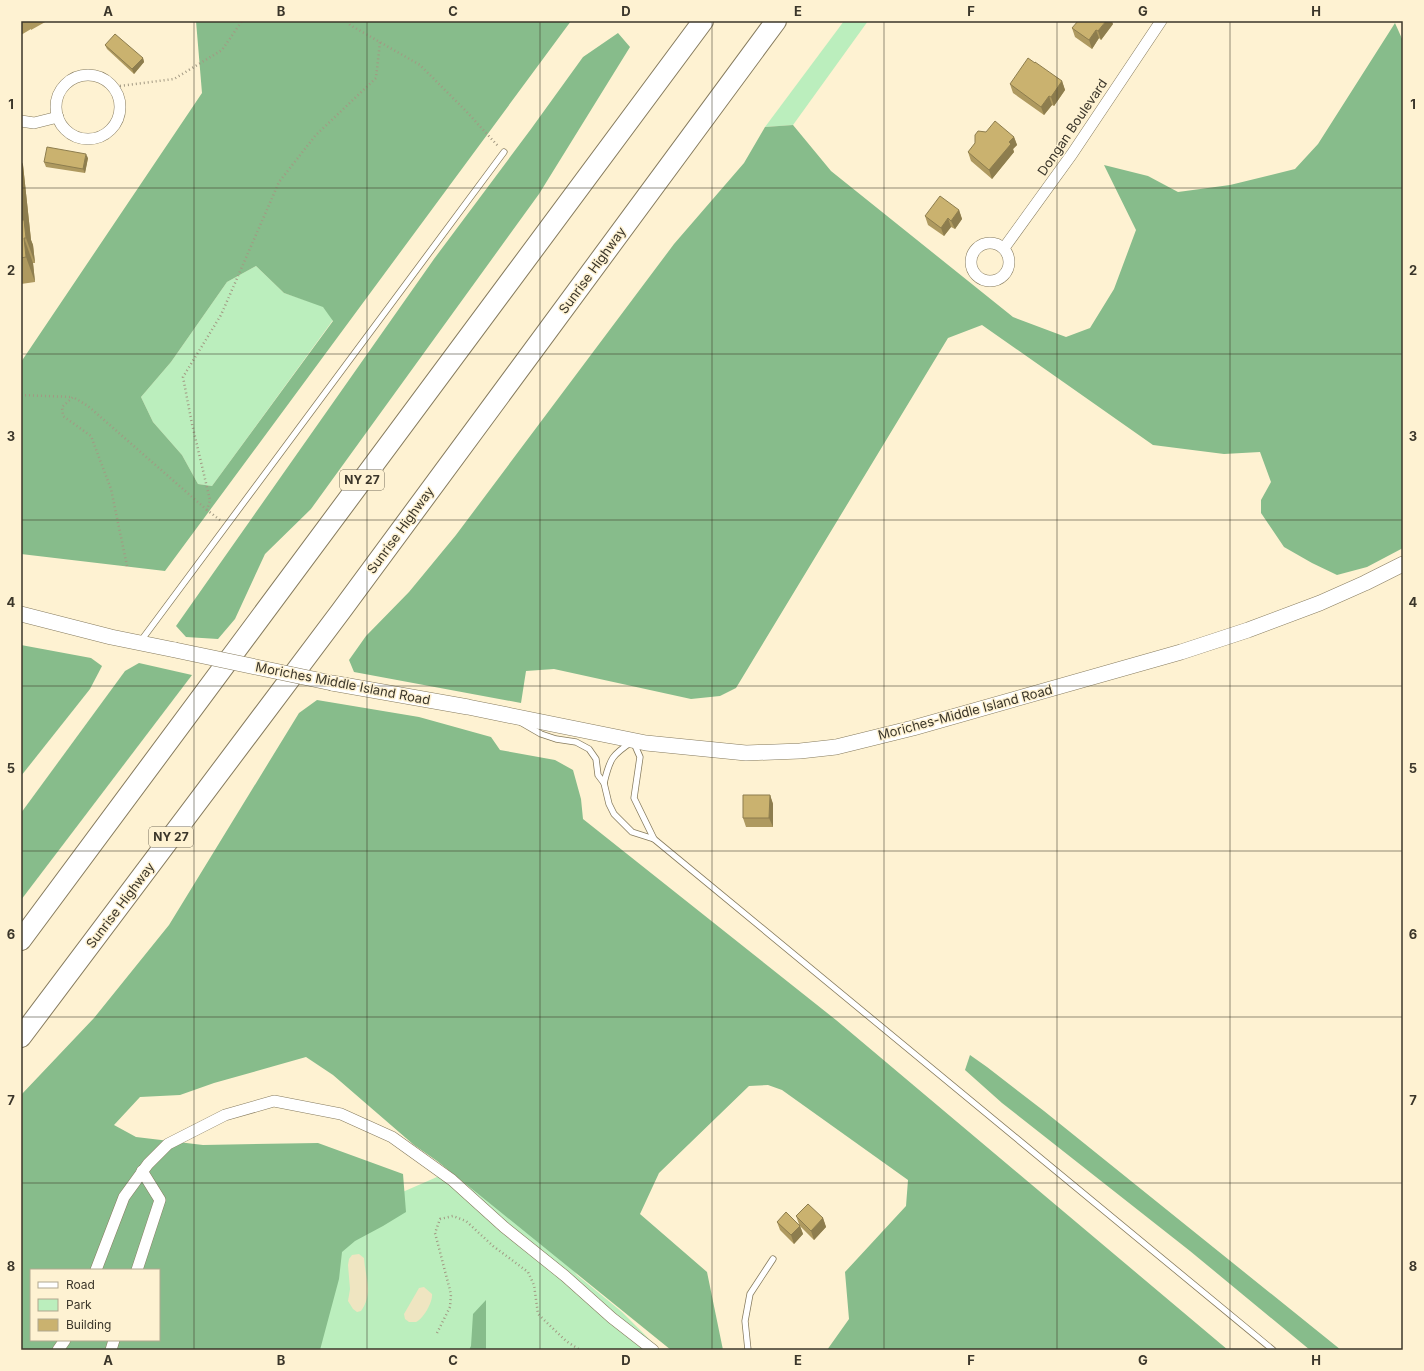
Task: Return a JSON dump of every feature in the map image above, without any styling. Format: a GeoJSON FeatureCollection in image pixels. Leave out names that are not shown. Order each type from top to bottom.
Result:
{"type":"FeatureCollection","features":[{"type":"Feature","properties":{"kind":"highway","name":"NY 27"},"geometry":{"type":"LineString","coordinates":[[21,940],[703,21]]}},
{"type":"Feature","properties":{"kind":"highway","name":"Sunrise Highway"},"geometry":{"type":"LineString","coordinates":[[21,1037],[345,604],[776,21]]}},
{"type":"Feature","properties":{"kind":"main road","name":"Moriches-Middle Island Road"},"geometry":{"type":"LineString","coordinates":[[510,716],[633,741],[746,753],[794,752],[836,747],[969,713],[1181,652],[1248,630],[1320,603],[1403,564]]}},
{"type":"Feature","properties":{"kind":"main road"},"geometry":{"type":"LineString","coordinates":[[21,614],[111,637],[140,642]]}},
{"type":"Feature","properties":{"kind":"main road","name":"Moriches Middle Island Road"},"geometry":{"type":"LineString","coordinates":[[140,642],[332,683],[510,716]]}},
{"type":"Feature","properties":{"kind":"street","name":"Dongan Boulevard"},"geometry":{"type":"LineString","coordinates":[[1004,248],[1072,154],[1161,21]]}},
{"type":"Feature","properties":{"kind":"street"},"geometry":{"type":"LineString","coordinates":[[81,75],[96,76],[109,82],[112,87],[118,94],[120,108],[117,122],[108,133],[95,139],[80,139],[67,132],[58,121],[55,107],[59,93],[68,81],[81,75]]}},
{"type":"Feature","properties":{"kind":"street"},"geometry":{"type":"LineString","coordinates":[[21,121],[34,123],[58,117]]}},
{"type":"Feature","properties":{"kind":"street"},"geometry":{"type":"LineString","coordinates":[[96,1269],[124,1197],[142,1171],[168,1144],[225,1115],[274,1101],[341,1114],[392,1136],[452,1180],[504,1227],[612,1318],[654,1350]]}},
{"type":"Feature","properties":{"kind":"street"},"geometry":{"type":"LineString","coordinates":[[137,1269],[160,1200],[142,1171]]}},
{"type":"Feature","properties":{"kind":"street"},"geometry":{"type":"LineString","coordinates":[[58,1350],[64,1341]]}},
{"type":"Feature","properties":{"kind":"lane"},"geometry":{"type":"LineString","coordinates":[[140,642],[504,152]]}},
{"type":"Feature","properties":{"kind":"lane"},"geometry":{"type":"LineString","coordinates":[[510,716],[541,734],[556,739],[576,742],[589,749],[596,759],[598,775],[604,783],[609,804],[618,818],[632,832],[654,839],[1273,1350]]}},
{"type":"Feature","properties":{"kind":"lane"},"geometry":{"type":"LineString","coordinates":[[604,783],[609,762],[619,751],[633,741],[640,757],[634,798],[654,839]]}},
{"type":"Feature","properties":{"kind":"lane"},"geometry":{"type":"LineString","coordinates":[[748,1350],[745,1321],[750,1294],[773,1259]]}},
{"type":"Feature","properties":{"kind":"path"},"geometry":{"type":"LineString","coordinates":[[112,87],[174,79],[222,50],[242,21]]}},
{"type":"Feature","properties":{"kind":"path"},"geometry":{"type":"LineString","coordinates":[[347,21],[350,25],[420,65],[504,152]]}},
{"type":"Feature","properties":{"kind":"path"},"geometry":{"type":"LineString","coordinates":[[207,510],[210,500],[192,424],[183,377],[221,315],[279,182],[315,136],[376,78],[380,42]]}},
{"type":"Feature","properties":{"kind":"path"},"geometry":{"type":"LineString","coordinates":[[21,395],[73,397],[88,406],[226,526]]}},
{"type":"Feature","properties":{"kind":"path"},"geometry":{"type":"LineString","coordinates":[[73,397],[62,407],[63,416],[91,436],[111,489],[127,566]]}},
{"type":"Feature","properties":{"kind":"path"},"geometry":{"type":"LineString","coordinates":[[437,1333],[450,1307],[451,1294],[435,1233],[440,1219],[453,1216],[466,1221],[493,1246],[528,1272],[534,1285],[538,1314],[566,1341],[580,1350]]}},
{"type":"Feature","properties":{"kind":"green space"},"geometry":{"type":"Polygon","coordinates":[[[196,21],[571,21],[165,571],[21,554],[21,362],[202,93],[196,21]],[[256,266],[227,282],[171,362],[141,397],[153,422],[182,455],[198,484],[212,486],[333,321],[323,307],[284,293],[256,266]]]}},
{"type":"Feature","properties":{"kind":"green space"},"geometry":{"type":"Polygon","coordinates":[[[844,21],[868,21],[793,125],[765,127],[844,21]]]}},
{"type":"Feature","properties":{"kind":"green space"},"geometry":{"type":"Polygon","coordinates":[[[1395,23],[1403,41],[1403,548],[1367,567],[1337,575],[1312,563],[1284,547],[1261,513],[1261,500],[1271,482],[1260,452],[1224,454],[1153,445],[982,325],[948,338],[736,688],[720,696],[691,699],[554,669],[526,671],[521,703],[354,672],[349,660],[366,636],[409,592],[456,535],[674,244],[744,163],[765,127],[793,125],[831,171],[1013,317],[1066,337],[1090,328],[1114,289],[1136,230],[1104,165],[1148,176],[1178,192],[1230,185],[1295,169],[1318,144],[1395,23]]]}},
{"type":"Feature","properties":{"kind":"green space"},"geometry":{"type":"Polygon","coordinates":[[[618,33],[630,47],[539,194],[311,509],[265,554],[235,619],[218,639],[186,637],[176,626],[434,259],[583,57],[618,33]]]}},
{"type":"Feature","properties":{"kind":"green space"},"geometry":{"type":"Polygon","coordinates":[[[256,266],[284,293],[323,306],[333,320],[212,486],[198,484],[182,455],[153,422],[141,397],[171,362],[227,282],[256,266]]]}},
{"type":"Feature","properties":{"kind":"green space"},"geometry":{"type":"Polygon","coordinates":[[[21,645],[91,658],[102,666],[90,689],[21,776],[21,645]]]}},
{"type":"Feature","properties":{"kind":"green space"},"geometry":{"type":"Polygon","coordinates":[[[139,663],[192,675],[21,900],[21,813],[125,671],[139,663]]]}},
{"type":"Feature","properties":{"kind":"green space"},"geometry":{"type":"Polygon","coordinates":[[[317,700],[419,717],[491,737],[500,750],[555,760],[573,770],[581,799],[583,819],[836,1020],[1228,1350],[827,1350],[849,1319],[845,1272],[906,1206],[908,1180],[782,1090],[768,1085],[749,1086],[659,1173],[640,1214],[707,1272],[723,1350],[671,1350],[437,1161],[414,1145],[333,1075],[306,1057],[214,1083],[180,1095],[140,1097],[114,1125],[136,1137],[203,1145],[318,1143],[403,1174],[406,1212],[355,1241],[342,1252],[339,1279],[320,1350],[21,1350],[21,1095],[94,1018],[169,925],[299,713],[317,700]]]}},
{"type":"Feature","properties":{"kind":"green space"},"geometry":{"type":"Polygon","coordinates":[[[970,1055],[1044,1111],[1341,1350],[1310,1350],[1190,1251],[1002,1103],[965,1070],[970,1055]]]}},
{"type":"Feature","properties":{"kind":"green space"},"geometry":{"type":"Polygon","coordinates":[[[453,1170],[528,1214],[577,1275],[622,1312],[660,1350],[311,1350],[343,1218],[453,1170]]]}},
{"type":"Feature","properties":{"kind":"green space"},"geometry":{"type":"Polygon","coordinates":[[[486,1300],[486,1350],[469,1350],[471,1346],[473,1314],[486,1300]]]}},
{"type":"Feature","properties":{"kind":"sand"},"geometry":{"type":"Polygon","coordinates":[[[359,1254],[364,1258],[368,1291],[365,1304],[361,1311],[357,1312],[348,1301],[350,1289],[348,1265],[349,1259],[352,1255],[359,1254]]]}},
{"type":"Feature","properties":{"kind":"sand"},"geometry":{"type":"Polygon","coordinates":[[[424,1287],[432,1294],[429,1306],[419,1320],[416,1322],[409,1322],[405,1319],[404,1314],[419,1288],[424,1287]]]}},
{"type":"Feature","properties":{"kind":"building"},"geometry":{"type":"Polygon","coordinates":[[[1078,21],[1106,21],[1098,31],[1096,30],[1089,40],[1072,28],[1078,21]]]}},
{"type":"Feature","properties":{"kind":"building"},"geometry":{"type":"Polygon","coordinates":[[[115,34],[143,58],[132,69],[105,45],[115,34]]]}},
{"type":"Feature","properties":{"kind":"building"},"geometry":{"type":"Polygon","coordinates":[[[1028,58],[1062,81],[1051,97],[1049,96],[1041,107],[1010,84],[1028,58]]]}},
{"type":"Feature","properties":{"kind":"building"},"geometry":{"type":"Polygon","coordinates":[[[995,121],[1014,137],[1009,142],[1011,144],[989,170],[968,152],[975,143],[975,135],[978,131],[986,132],[995,121]]]}},
{"type":"Feature","properties":{"kind":"building"},"geometry":{"type":"Polygon","coordinates":[[[47,147],[86,154],[83,169],[44,162],[47,147]]]}},
{"type":"Feature","properties":{"kind":"building"},"geometry":{"type":"Polygon","coordinates":[[[940,196],[959,210],[951,221],[948,218],[941,228],[925,216],[940,196]]]}},
{"type":"Feature","properties":{"kind":"building"},"geometry":{"type":"Polygon","coordinates":[[[21,208],[26,238],[24,238],[26,257],[21,258],[21,208]]]}},
{"type":"Feature","properties":{"kind":"building"},"geometry":{"type":"Polygon","coordinates":[[[743,795],[770,795],[769,818],[743,818],[743,795]]]}},
{"type":"Feature","properties":{"kind":"building"},"geometry":{"type":"Polygon","coordinates":[[[808,1204],[823,1218],[811,1231],[796,1216],[808,1204]]]}},
{"type":"Feature","properties":{"kind":"building"},"geometry":{"type":"Polygon","coordinates":[[[786,1212],[800,1226],[791,1235],[777,1222],[786,1212]]]}}]}
